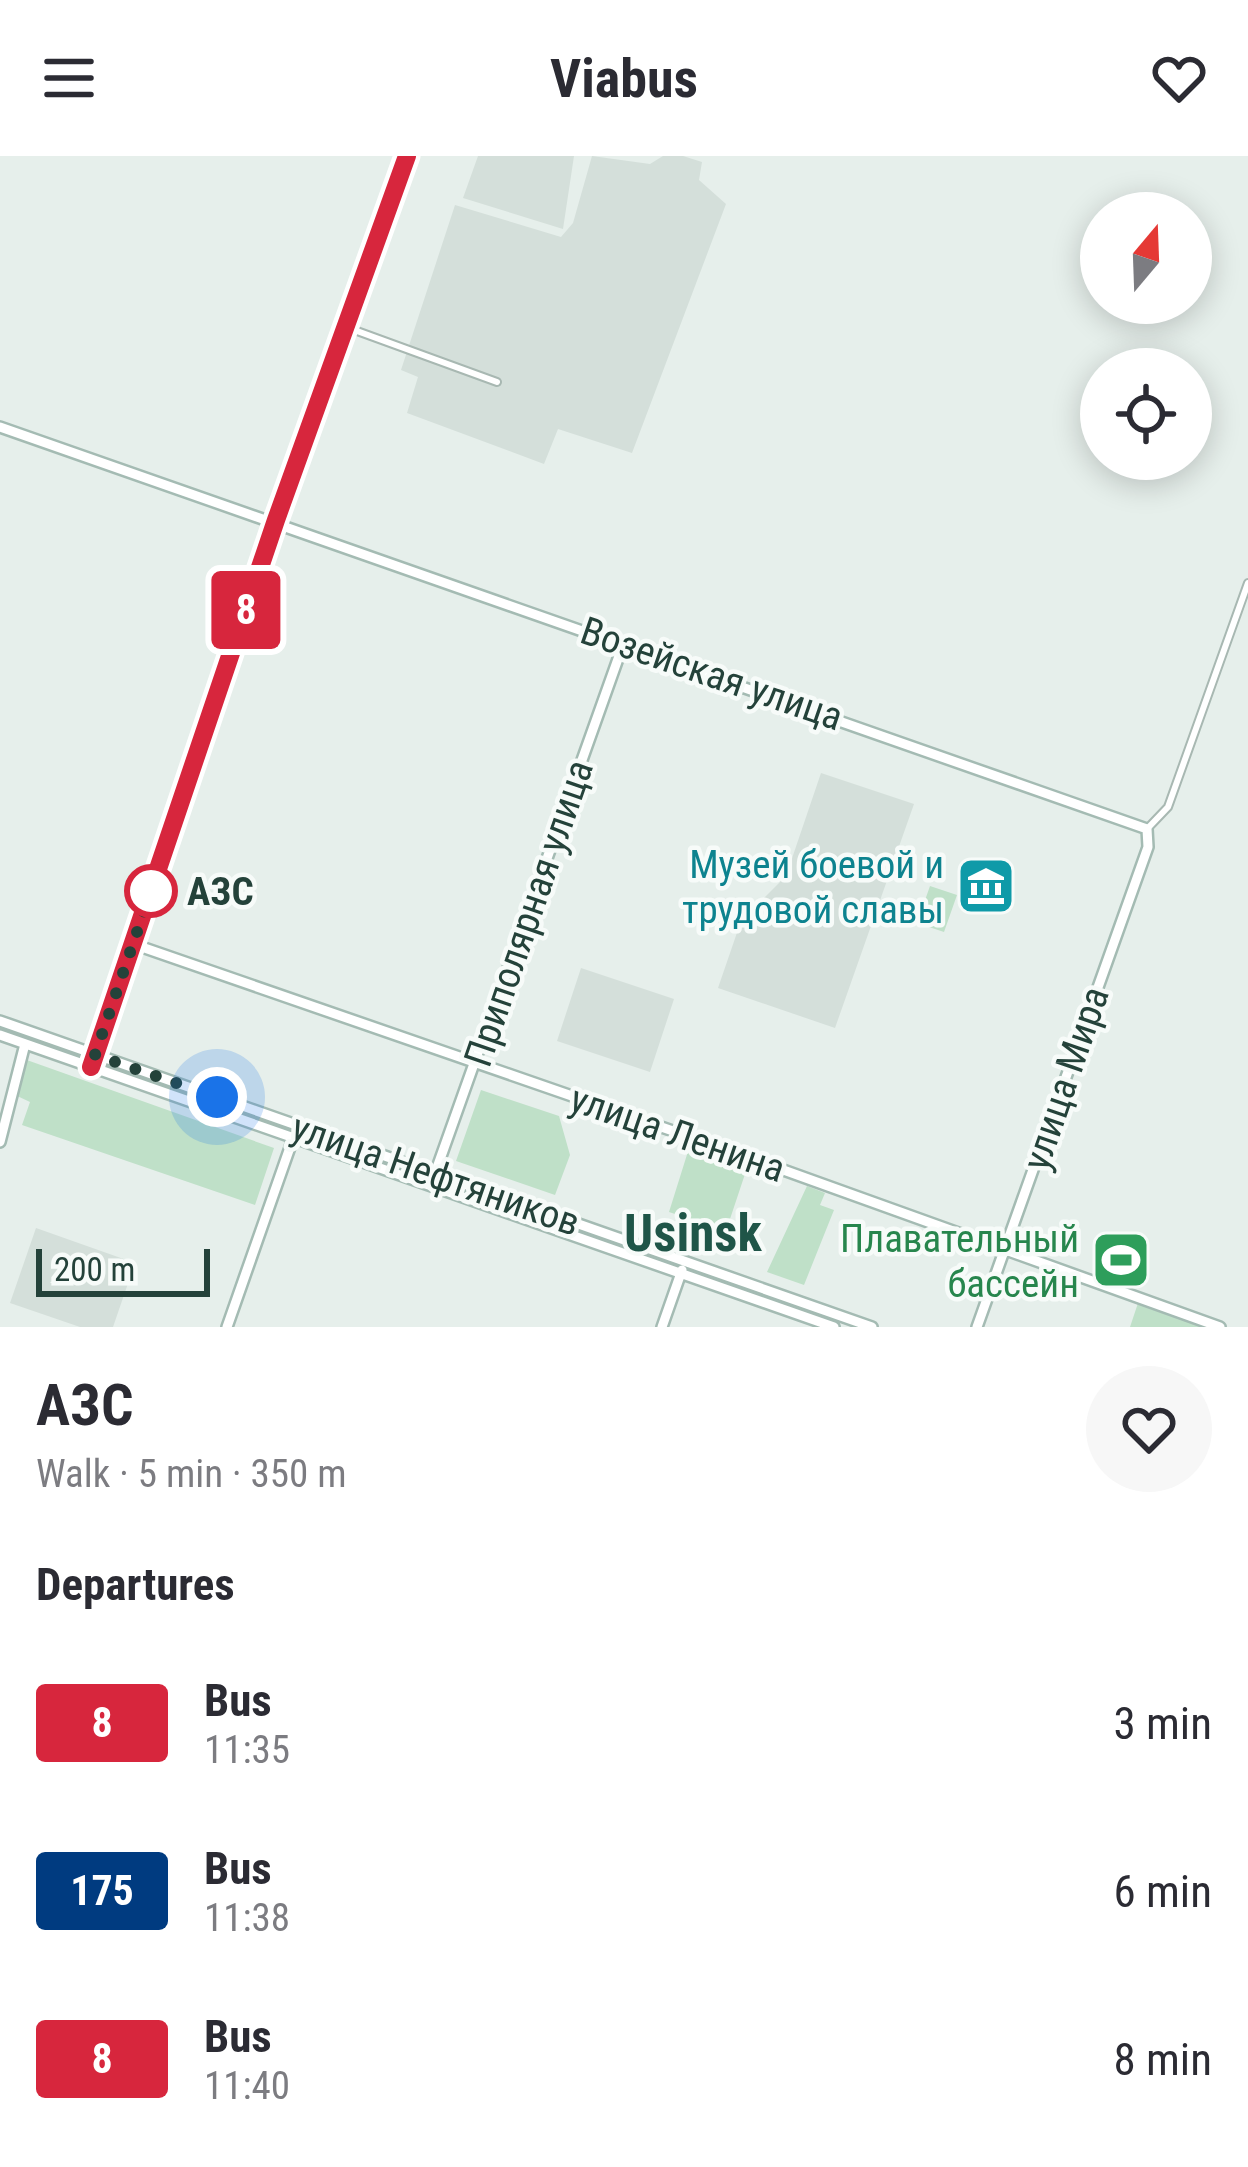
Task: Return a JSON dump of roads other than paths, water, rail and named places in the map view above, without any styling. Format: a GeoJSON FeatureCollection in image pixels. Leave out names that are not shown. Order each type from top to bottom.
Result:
{"type":"FeatureCollection","features":[{"type":"Feature","properties":{"kind":"main road"},"geometry":{"type":"LineString","coordinates":[[93,1061],[276,520],[407,156]]}},
{"type":"Feature","properties":{"kind":"main road","name":"Возейская улица"},"geometry":{"type":"LineString","coordinates":[[0,427],[624,641],[1147,829]]}},
{"type":"Feature","properties":{"kind":"main road","name":"Приполярная улица"},"geometry":{"type":"LineString","coordinates":[[433,1179],[624,641]]}},
{"type":"Feature","properties":{"kind":"main road","name":"улица Мира"},"geometry":{"type":"LineString","coordinates":[[977,1327],[1148,847],[1147,829]]}},
{"type":"Feature","properties":{"kind":"main road","name":"улица Ленина"},"geometry":{"type":"LineString","coordinates":[[133,944],[696,1139]]}},
{"type":"Feature","properties":{"kind":"main road","name":"улица Нефтяников"},"geometry":{"type":"LineString","coordinates":[[0,1021],[293,1138],[433,1179],[872,1327]]}},
{"type":"Feature","properties":{"kind":"main road","name":"улица Нефтяников"},"geometry":{"type":"LineString","coordinates":[[0,1035],[298,1126],[681,1274],[834,1327]]}},
{"type":"Feature","properties":{"kind":"main road"},"geometry":{"type":"LineString","coordinates":[[0,1142],[25,1043]]}},
{"type":"Feature","properties":{"kind":"main road"},"geometry":{"type":"LineString","coordinates":[[227,1327],[298,1126]]}},
{"type":"Feature","properties":{"kind":"main road","name":"улица Ленина"},"geometry":{"type":"LineString","coordinates":[[764,1163],[1220,1327]]}},
{"type":"Feature","properties":{"kind":"main road"},"geometry":{"type":"LineString","coordinates":[[662,1327],[686,1262]]}},
{"type":"Feature","properties":{"kind":"street"},"geometry":{"type":"LineString","coordinates":[[346,327],[497,382]]}},
{"type":"Feature","properties":{"kind":"street"},"geometry":{"type":"LineString","coordinates":[[1147,829],[1168,807],[1248,583]]}},
{"type":"Feature","properties":{"kind":"street","name":"улица Ленина"},"geometry":{"type":"LineString","coordinates":[[696,1139],[764,1163]]}},
{"type":"Feature","properties":{"kind":"place","name":"Музей боевой и трудовой славы"},"geometry":{"type":"Point","coordinates":[986,886]}},
{"type":"Feature","properties":{"kind":"place","name":"АЗС"},"geometry":{"type":"Point","coordinates":[151,891]}},
{"type":"Feature","properties":{"kind":"place","name":"Плавательный бассейн"},"geometry":{"type":"Point","coordinates":[1121,1260]}},
{"type":"Feature","properties":{"kind":"district","name":"Usinsk"},"geometry":{"type":"Point","coordinates":[693,1233]}}]}
